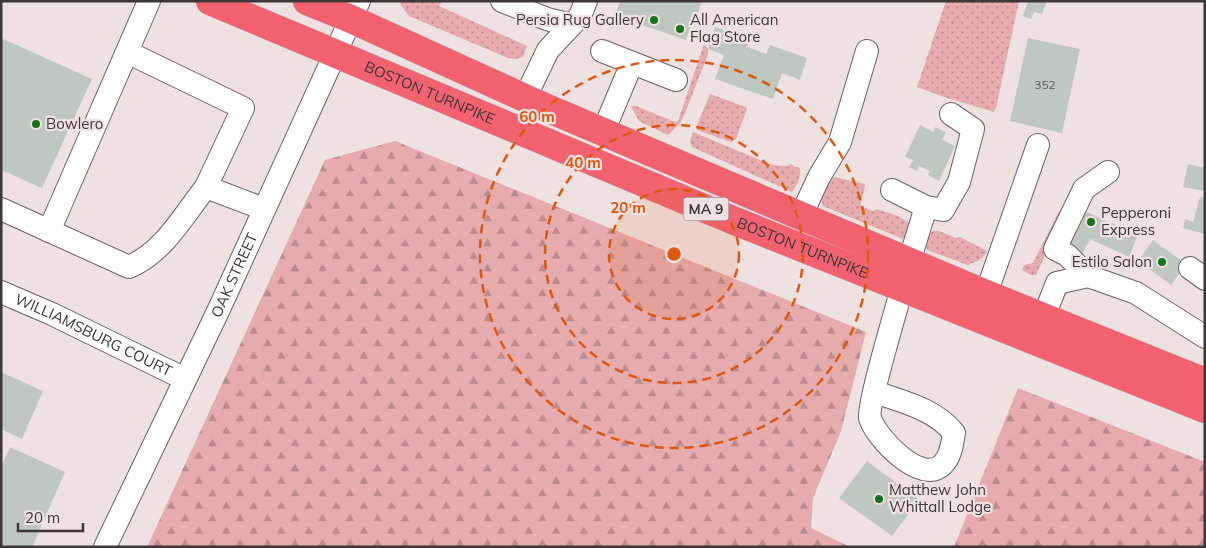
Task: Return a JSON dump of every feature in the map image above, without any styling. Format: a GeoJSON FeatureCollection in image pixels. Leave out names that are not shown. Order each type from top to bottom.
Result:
{"type":"FeatureCollection","features":[{"type":"Feature","properties":{"kind":"highway","name":"BOSTON TURNPIKE"},"geometry":{"type":"LineString","coordinates":[[210,1],[698,206],[1205,409]]}},
{"type":"Feature","properties":{"kind":"highway","name":"BOSTON TURNPIKE"},"geometry":{"type":"LineString","coordinates":[[307,1],[355,10],[525,98],[909,262],[1205,382]]}},
{"type":"Feature","properties":{"kind":"street"},"geometry":{"type":"LineString","coordinates":[[49,231],[150,1]]}},
{"type":"Feature","properties":{"kind":"street"},"geometry":{"type":"LineString","coordinates":[[502,1],[547,19],[571,25]]}},
{"type":"Feature","properties":{"kind":"street"},"geometry":{"type":"LineString","coordinates":[[525,98],[548,50],[580,16],[586,1]]}},
{"type":"Feature","properties":{"kind":"street","name":"OAK STREET"},"geometry":{"type":"LineString","coordinates":[[105,547],[220,307],[355,10]]}},
{"type":"Feature","properties":{"kind":"street"},"geometry":{"type":"LineString","coordinates":[[602,51],[676,80]]}},
{"type":"Feature","properties":{"kind":"street"},"geometry":{"type":"LineString","coordinates":[[801,216],[819,177],[840,142],[867,51]]}},
{"type":"Feature","properties":{"kind":"street"},"geometry":{"type":"LineString","coordinates":[[1,209],[129,268],[143,261],[160,247],[206,187],[243,108],[127,52]]}},
{"type":"Feature","properties":{"kind":"street"},"geometry":{"type":"LineString","coordinates":[[603,132],[632,63]]}},
{"type":"Feature","properties":{"kind":"street"},"geometry":{"type":"LineString","coordinates":[[892,190],[926,206],[943,210],[959,182],[973,129],[951,114]]}},
{"type":"Feature","properties":{"kind":"street"},"geometry":{"type":"LineString","coordinates":[[986,294],[1038,145]]}},
{"type":"Feature","properties":{"kind":"street"},"geometry":{"type":"LineString","coordinates":[[1108,172],[1084,188],[1055,249],[1068,255],[1088,276],[1136,293],[1205,337]]}},
{"type":"Feature","properties":{"kind":"street"},"geometry":{"type":"LineString","coordinates":[[206,187],[264,209]]}},
{"type":"Feature","properties":{"kind":"street"},"geometry":{"type":"LineString","coordinates":[[909,262],[926,206]]}},
{"type":"Feature","properties":{"kind":"street"},"geometry":{"type":"LineString","coordinates":[[1044,316],[1057,283],[1088,276]]}},
{"type":"Feature","properties":{"kind":"street"},"geometry":{"type":"LineString","coordinates":[[875,392],[925,410],[946,423],[954,433],[950,452],[942,466],[930,470],[908,464],[877,434],[870,416],[875,392],[902,288]]}},
{"type":"Feature","properties":{"kind":"street","name":"WILLIAMSBURG COURT"},"geometry":{"type":"LineString","coordinates":[[1,292],[52,314],[185,379]]}},
{"type":"Feature","properties":{"kind":"green space"},"geometry":{"type":"Polygon","coordinates":[[[403,1],[442,1],[439,6],[527,46],[523,57],[516,59],[508,58],[409,16],[400,4],[403,1]]]}},
{"type":"Feature","properties":{"kind":"green space"},"geometry":{"type":"Polygon","coordinates":[[[946,1],[1019,1],[994,112],[917,87],[946,1]]]}},
{"type":"Feature","properties":{"kind":"green space"},"geometry":{"type":"Polygon","coordinates":[[[704,44],[708,49],[708,54],[680,123],[668,135],[639,121],[631,106],[636,106],[675,122],[678,121],[704,44]]]}},
{"type":"Feature","properties":{"kind":"green space"},"geometry":{"type":"Polygon","coordinates":[[[710,94],[747,109],[736,139],[731,142],[697,130],[697,125],[710,94]]]}},
{"type":"Feature","properties":{"kind":"green space"},"geometry":{"type":"Polygon","coordinates":[[[693,132],[772,165],[787,166],[792,164],[800,168],[796,187],[792,192],[692,147],[690,141],[693,132]]]}},
{"type":"Feature","properties":{"kind":"green space"},"geometry":{"type":"Polygon","coordinates":[[[395,141],[866,332],[841,431],[813,498],[811,528],[850,547],[147,547],[325,160],[395,141]]]}},
{"type":"Feature","properties":{"kind":"green space"},"geometry":{"type":"Polygon","coordinates":[[[834,177],[865,184],[861,206],[873,211],[877,209],[896,215],[905,220],[911,226],[907,236],[903,239],[823,206],[822,194],[834,177]]]}},
{"type":"Feature","properties":{"kind":"green space"},"geometry":{"type":"Polygon","coordinates":[[[1059,211],[1063,217],[1036,275],[1031,275],[1022,270],[1024,265],[1033,263],[1059,211]]]}},
{"type":"Feature","properties":{"kind":"green space"},"geometry":{"type":"Polygon","coordinates":[[[933,231],[939,231],[956,238],[960,237],[987,251],[986,254],[968,265],[927,250],[924,244],[929,234],[933,231]]]}},
{"type":"Feature","properties":{"kind":"green space"},"geometry":{"type":"Polygon","coordinates":[[[1018,388],[1205,462],[1205,546],[954,547],[1018,388]]]}},
{"type":"Feature","properties":{"kind":"building"},"geometry":{"type":"Polygon","coordinates":[[[620,1],[702,1],[695,21],[692,20],[686,40],[615,16],[620,1]]]}},
{"type":"Feature","properties":{"kind":"building"},"geometry":{"type":"Polygon","coordinates":[[[1028,1],[1047,1],[1042,14],[1034,12],[1031,19],[1023,16],[1028,1]]]}},
{"type":"Feature","properties":{"kind":"building"},"geometry":{"type":"Polygon","coordinates":[[[715,27],[750,39],[747,47],[766,54],[770,45],[807,58],[800,80],[782,73],[773,99],[715,79],[724,55],[708,49],[715,27]]]}},
{"type":"Feature","properties":{"kind":"building","name":"Bowlero"},"geometry":{"type":"Polygon","coordinates":[[[1,38],[92,79],[42,188],[1,170],[1,38]]]}},
{"type":"Feature","properties":{"kind":"building"},"geometry":{"type":"Polygon","coordinates":[[[1028,38],[1080,49],[1062,133],[1010,121],[1028,38]]]}},
{"type":"Feature","properties":{"kind":"building"},"geometry":{"type":"Polygon","coordinates":[[[920,125],[933,132],[935,127],[946,132],[942,140],[955,146],[939,181],[928,175],[930,171],[919,166],[917,171],[909,167],[913,160],[905,157],[920,125]]]}},
{"type":"Feature","properties":{"kind":"building"},"geometry":{"type":"Polygon","coordinates":[[[1188,164],[1205,168],[1205,191],[1183,187],[1188,164]]]}},
{"type":"Feature","properties":{"kind":"building"},"geometry":{"type":"Polygon","coordinates":[[[1200,197],[1205,198],[1205,234],[1183,228],[1185,219],[1193,222],[1200,197]]]}},
{"type":"Feature","properties":{"kind":"building","name":"Pepperoni Express"},"geometry":{"type":"Polygon","coordinates":[[[1080,209],[1138,235],[1129,257],[1090,239],[1082,255],[1062,246],[1080,209]]]}},
{"type":"Feature","properties":{"kind":"building","name":"Estilo Salon"},"geometry":{"type":"Polygon","coordinates":[[[1153,240],[1186,264],[1171,285],[1138,261],[1153,240]]]}},
{"type":"Feature","properties":{"kind":"building"},"geometry":{"type":"Polygon","coordinates":[[[1,372],[43,391],[22,439],[1,429],[1,372]]]}},
{"type":"Feature","properties":{"kind":"building"},"geometry":{"type":"Polygon","coordinates":[[[10,447],[65,472],[32,547],[1,547],[1,467],[10,447]]]}},
{"type":"Feature","properties":{"kind":"building","name":"Matthew John Whittall Lodge"},"geometry":{"type":"Polygon","coordinates":[[[867,461],[919,500],[892,536],[839,498],[867,461]]]}},
{"type":"Feature","properties":{"kind":"place","name":"Persia Rug Gallery"},"geometry":{"type":"Point","coordinates":[654,20]}},
{"type":"Feature","properties":{"kind":"place","name":"All American Flag Store"},"geometry":{"type":"Point","coordinates":[680,29]}},
{"type":"Feature","properties":{"kind":"place","name":"Bowlero"},"geometry":{"type":"Point","coordinates":[36,124]}},
{"type":"Feature","properties":{"kind":"place","name":"Pepperoni Express"},"geometry":{"type":"Point","coordinates":[1091,222]}},
{"type":"Feature","properties":{"kind":"place","name":"Estilo Salon"},"geometry":{"type":"Point","coordinates":[1162,262]}},
{"type":"Feature","properties":{"kind":"place","name":"Matthew John Whittall Lodge"},"geometry":{"type":"Point","coordinates":[879,499]}}]}
